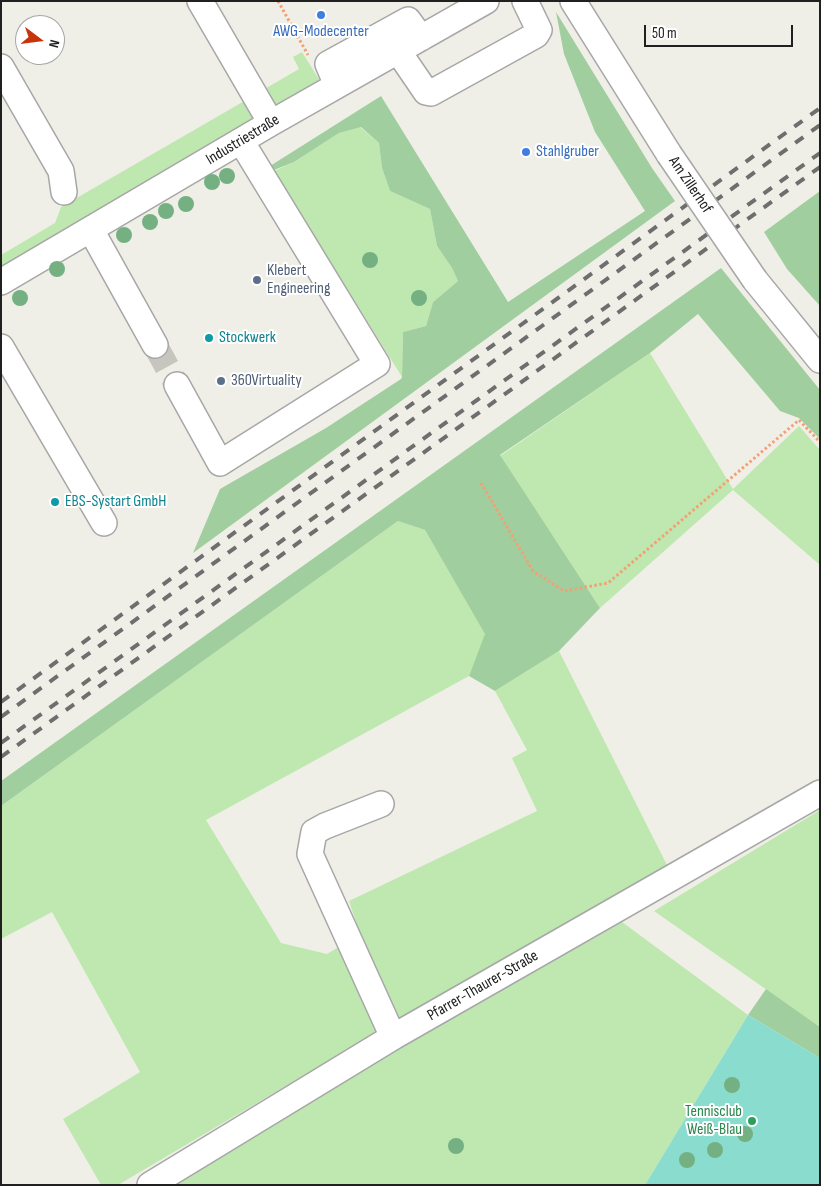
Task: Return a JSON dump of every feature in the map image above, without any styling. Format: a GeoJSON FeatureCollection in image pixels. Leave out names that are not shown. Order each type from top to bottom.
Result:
{"type":"FeatureCollection","features":[{"type":"Feature","properties":{"kind":"street"},"geometry":{"type":"LineString","coordinates":[[200,1],[271,123]]}},
{"type":"Feature","properties":{"kind":"street","name":"Industriestraße"},"geometry":{"type":"LineString","coordinates":[[1,282],[271,123],[333,75],[398,52],[486,1]]}},
{"type":"Feature","properties":{"kind":"street"},"geometry":{"type":"LineString","coordinates":[[398,52],[426,92],[431,93],[536,35],[539,30],[525,1]]}},
{"type":"Feature","properties":{"kind":"street","name":"Am Zillerhof"},"geometry":{"type":"LineString","coordinates":[[573,1],[669,154],[755,280],[820,360]]}},
{"type":"Feature","properties":{"kind":"street"},"geometry":{"type":"LineString","coordinates":[[333,75],[408,20],[421,38]]}},
{"type":"Feature","properties":{"kind":"street"},"geometry":{"type":"LineString","coordinates":[[1,67],[61,172],[64,192]]}},
{"type":"Feature","properties":{"kind":"street"},"geometry":{"type":"LineString","coordinates":[[177,385],[220,464],[377,364],[241,141]]}},
{"type":"Feature","properties":{"kind":"street"},"geometry":{"type":"LineString","coordinates":[[91,230],[155,345]]}},
{"type":"Feature","properties":{"kind":"street"},"geometry":{"type":"LineString","coordinates":[[1,347],[104,523]]}},
{"type":"Feature","properties":{"kind":"street","name":"Pfarrer-Thaurer-Straße"},"geometry":{"type":"LineString","coordinates":[[150,1185],[393,1037],[820,793]]}},
{"type":"Feature","properties":{"kind":"street"},"geometry":{"type":"LineString","coordinates":[[381,804],[314,832],[310,854],[393,1037]]}},
{"type":"Feature","properties":{"kind":"path"},"geometry":{"type":"LineString","coordinates":[[278,1],[315,68],[333,75]]}},
{"type":"Feature","properties":{"kind":"path"},"geometry":{"type":"LineString","coordinates":[[481,483],[533,571],[564,591],[608,583],[798,420],[820,442]]}},
{"type":"Feature","properties":{"kind":"green space"},"geometry":{"type":"Polygon","coordinates":[[[556,12],[652,168],[675,201],[193,553],[220,489],[326,428],[401,379],[403,332],[426,326],[433,302],[458,281],[452,268],[437,246],[430,209],[390,191],[382,168],[379,143],[361,127],[339,133],[294,162],[274,170],[270,166],[381,96],[508,302],[645,211],[595,132],[564,54],[556,12]]]}},
{"type":"Feature","properties":{"kind":"green space"},"geometry":{"type":"Polygon","coordinates":[[[302,52],[322,84],[268,115],[256,94],[299,69],[293,57],[302,52]]]}},
{"type":"Feature","properties":{"kind":"green space"},"geometry":{"type":"Polygon","coordinates":[[[253,96],[265,117],[1,267],[1,255],[55,223],[61,207],[253,96]]]}},
{"type":"Feature","properties":{"kind":"green space"},"geometry":{"type":"Polygon","coordinates":[[[360,127],[379,143],[382,168],[390,191],[430,209],[437,246],[452,268],[458,281],[433,302],[426,326],[403,332],[402,377],[274,171],[294,162],[339,133],[360,127]]]}},
{"type":"Feature","properties":{"kind":"green space"},"geometry":{"type":"Polygon","coordinates":[[[820,191],[820,306],[787,269],[764,232],[820,191]]]}},
{"type":"Feature","properties":{"kind":"green space"},"geometry":{"type":"Polygon","coordinates":[[[721,268],[820,390],[820,439],[799,418],[780,411],[698,314],[650,353],[500,455],[600,608],[559,651],[495,691],[469,676],[485,634],[425,530],[398,521],[1,806],[1,781],[721,268]]]}},
{"type":"Feature","properties":{"kind":"green space"},"geometry":{"type":"Polygon","coordinates":[[[650,353],[733,489],[799,426],[820,450],[820,565],[733,490],[600,608],[500,456],[650,353]]]}},
{"type":"Feature","properties":{"kind":"green space"},"geometry":{"type":"Polygon","coordinates":[[[398,521],[425,530],[486,634],[469,676],[206,820],[281,943],[327,954],[360,934],[349,901],[537,811],[512,758],[527,750],[495,691],[559,651],[670,871],[411,1012],[118,1185],[101,1185],[63,1119],[140,1072],[52,912],[1,939],[1,806],[398,521]]]}},
{"type":"Feature","properties":{"kind":"green space"},"geometry":{"type":"Polygon","coordinates":[[[820,810],[820,1027],[654,911],[820,810]]]}},
{"type":"Feature","properties":{"kind":"green space"},"geometry":{"type":"Polygon","coordinates":[[[622,922],[748,1015],[645,1185],[159,1185],[622,922]]]}},
{"type":"Feature","properties":{"kind":"green space"},"geometry":{"type":"Polygon","coordinates":[[[766,989],[820,1027],[820,1058],[748,1015],[766,989]]]}},
{"type":"Feature","properties":{"kind":"shaded area","name":"Tennisclub Weiß-Blau"},"geometry":{"type":"Polygon","coordinates":[[[748,1015],[820,1058],[820,1185],[645,1185],[748,1015]]]}},
{"type":"Feature","properties":{"kind":"tunnel"},"geometry":{"type":"LineString","coordinates":[[155,345],[177,385]]}},
{"type":"Feature","properties":{"kind":"railway"},"geometry":{"type":"LineString","coordinates":[[1,702],[820,108]]}},
{"type":"Feature","properties":{"kind":"railway"},"geometry":{"type":"LineString","coordinates":[[1,717],[820,125]]}},
{"type":"Feature","properties":{"kind":"railway"},"geometry":{"type":"LineString","coordinates":[[1,743],[820,153]]}},
{"type":"Feature","properties":{"kind":"railway"},"geometry":{"type":"LineString","coordinates":[[1,757],[820,167]]}},
{"type":"Feature","properties":{"kind":"place","name":"AWG-Modecenter"},"geometry":{"type":"Point","coordinates":[321,15]}},
{"type":"Feature","properties":{"kind":"place","name":"Stahlgruber"},"geometry":{"type":"Point","coordinates":[526,152]}},
{"type":"Feature","properties":{"kind":"place","name":"Klebert Engineering"},"geometry":{"type":"Point","coordinates":[257,280]}},
{"type":"Feature","properties":{"kind":"place","name":"Stockwerk"},"geometry":{"type":"Point","coordinates":[209,338]}},
{"type":"Feature","properties":{"kind":"place","name":"360Virtuality"},"geometry":{"type":"Point","coordinates":[221,381]}},
{"type":"Feature","properties":{"kind":"place","name":"EBS-Systart GmbH"},"geometry":{"type":"Point","coordinates":[55,502]}},
{"type":"Feature","properties":{"kind":"place","name":"Tennisclub Weiß-Blau"},"geometry":{"type":"Point","coordinates":[752,1121]}}]}
